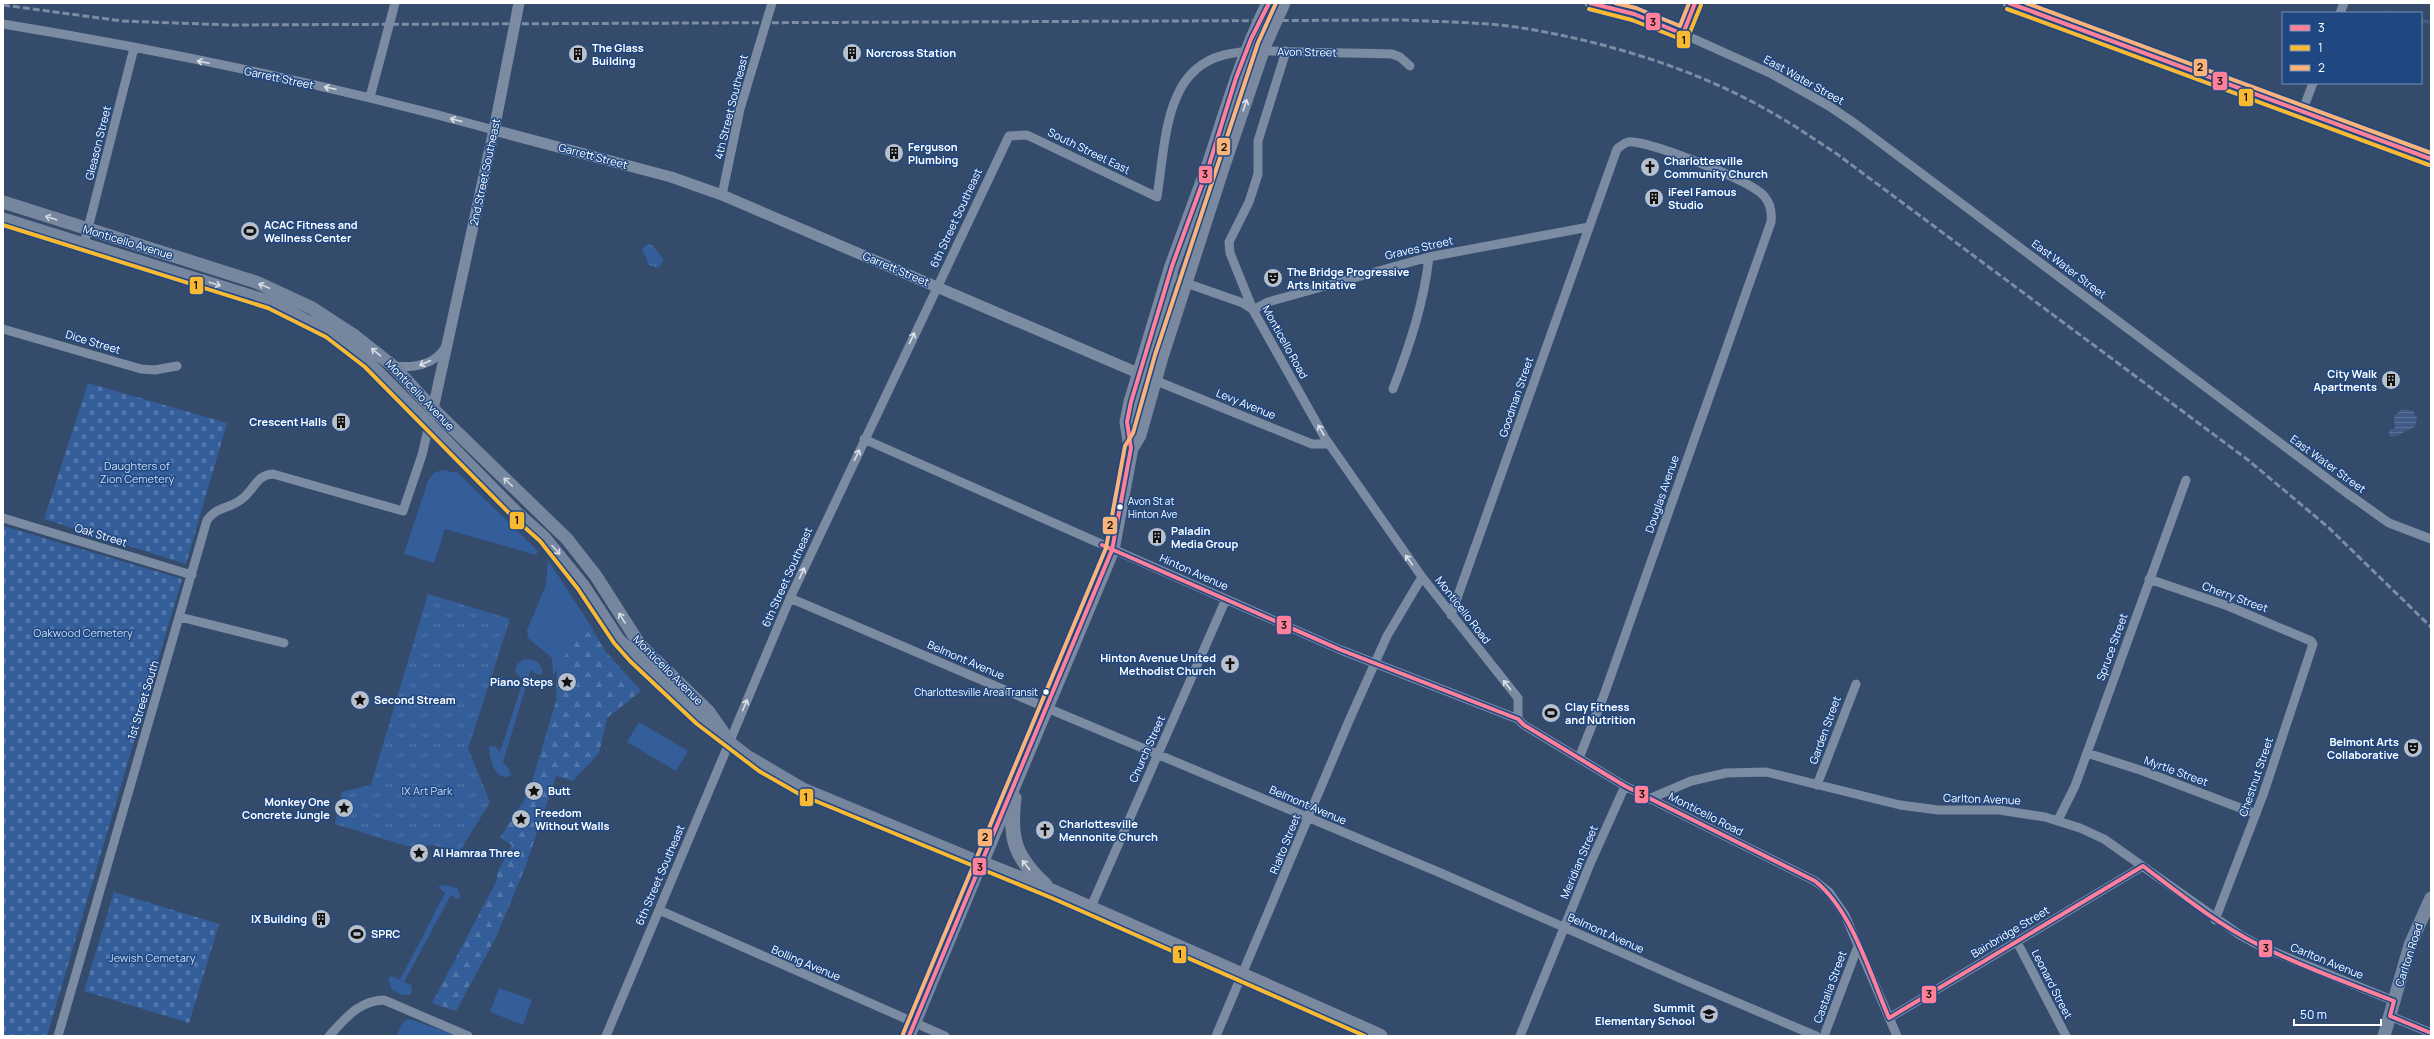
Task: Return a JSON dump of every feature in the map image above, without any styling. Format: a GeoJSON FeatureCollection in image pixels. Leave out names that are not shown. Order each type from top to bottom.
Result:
{"type":"FeatureCollection","features":[{"type":"Feature","properties":{"kind":"main road"},"geometry":{"type":"LineString","coordinates":[[1131,448],[1139,435],[1154,380],[1185,282],[1244,58],[1269,3]]}},
{"type":"Feature","properties":{"kind":"main road"},"geometry":{"type":"LineString","coordinates":[[909,1036],[1016,783],[1112,550],[1131,448],[1127,422],[1169,277],[1216,166],[1264,45],[1283,3]]}},
{"type":"Feature","properties":{"kind":"main road"},"geometry":{"type":"LineString","coordinates":[[2009,3],[2431,159]]}},
{"type":"Feature","properties":{"kind":"main road","name":"Monticello Avenue"},"geometry":{"type":"LineString","coordinates":[[3,202],[256,282],[288,296],[339,325],[393,366],[433,409],[567,539],[596,576],[640,645],[709,712],[730,741]]}},
{"type":"Feature","properties":{"kind":"main road","name":"Monticello Avenue"},"geometry":{"type":"LineString","coordinates":[[3,219],[270,302],[329,332],[369,363],[560,554],[595,601],[619,640],[634,657],[701,720],[762,766],[803,789],[1054,892],[1380,1036]]}},
{"type":"Feature","properties":{"kind":"main road"},"geometry":{"type":"LineString","coordinates":[[1016,783],[1011,820],[1017,850],[1031,872],[1054,892]]}},
{"type":"Feature","properties":{"kind":"main road","name":"Carlton Road"},"geometry":{"type":"LineString","coordinates":[[2384,1036],[2412,941],[2431,898]]}},
{"type":"Feature","properties":{"kind":"street"},"geometry":{"type":"LineString","coordinates":[[370,97],[395,3]]}},
{"type":"Feature","properties":{"kind":"street","name":"2nd Street Southeast"},"geometry":{"type":"LineString","coordinates":[[340,494],[403,511],[422,455],[449,341],[494,130],[519,3]]}},
{"type":"Feature","properties":{"kind":"street","name":"4th Street Southeast"},"geometry":{"type":"LineString","coordinates":[[722,195],[740,109],[772,3]]}},
{"type":"Feature","properties":{"kind":"street"},"geometry":{"type":"LineString","coordinates":[[1590,3],[1634,14],[1683,34],[1695,3]]}},
{"type":"Feature","properties":{"kind":"street","name":"Garrett Street"},"geometry":{"type":"LineString","coordinates":[[3,24],[134,48],[370,97],[664,175],[722,195],[1154,380]]}},
{"type":"Feature","properties":{"kind":"street","name":"East Water Street"},"geometry":{"type":"LineString","coordinates":[[1683,34],[1772,74],[1829,106],[1928,178],[2344,491],[2389,523],[2431,539]]}},
{"type":"Feature","properties":{"kind":"street","name":"Gleason Street"},"geometry":{"type":"LineString","coordinates":[[84,244],[134,48]]}},
{"type":"Feature","properties":{"kind":"street","name":"Avon Street"},"geometry":{"type":"LineString","coordinates":[[1157,197],[1171,113],[1176,96],[1188,75],[1214,58],[1229,53],[1245,51],[1392,54],[1400,57],[1410,66]]}},
{"type":"Feature","properties":{"kind":"street","name":"Monticello Road"},"geometry":{"type":"LineString","coordinates":[[1286,52],[1258,141],[1258,174],[1249,202],[1229,242],[1230,252],[1254,310],[1329,444],[1422,577],[1518,698],[1518,719],[1524,725],[1625,786],[1815,882],[1838,903],[1897,1036]]}},
{"type":"Feature","properties":{"kind":"street"},"geometry":{"type":"LineString","coordinates":[[2302,112],[2313,84]]}},
{"type":"Feature","properties":{"kind":"street","name":"South Street East"},"geometry":{"type":"LineString","coordinates":[[1009,136],[1027,135],[1157,197]]}},
{"type":"Feature","properties":{"kind":"street","name":"6th Street Southeast"},"geometry":{"type":"LineString","coordinates":[[606,1036],[790,598],[864,439],[1009,136]]}},
{"type":"Feature","properties":{"kind":"street","name":"Douglas Avenue"},"geometry":{"type":"LineString","coordinates":[[1579,758],[1650,566],[1718,367],[1765,237],[1772,211],[1761,194],[1699,163],[1666,151],[1634,142],[1622,144],[1617,149],[1604,188]]}},
{"type":"Feature","properties":{"kind":"street","name":"Goodman Street"},"geometry":{"type":"LineString","coordinates":[[1451,615],[1604,188]]}},
{"type":"Feature","properties":{"kind":"street","name":"Graves Street"},"geometry":{"type":"LineString","coordinates":[[1254,310],[1268,302],[1429,257],[1589,227]]}},
{"type":"Feature","properties":{"kind":"street"},"geometry":{"type":"LineString","coordinates":[[1394,389],[1412,335],[1425,289],[1429,257]]}},
{"type":"Feature","properties":{"kind":"street"},"geometry":{"type":"LineString","coordinates":[[1169,277],[1243,303],[1254,310]]}},
{"type":"Feature","properties":{"kind":"street","name":"Dice Street"},"geometry":{"type":"LineString","coordinates":[[3,329],[141,369],[155,370],[177,366]]}},
{"type":"Feature","properties":{"kind":"street","name":"2nd Street Southeast"},"geometry":{"type":"LineString","coordinates":[[393,366],[412,367],[428,362],[441,354],[449,341]]}},
{"type":"Feature","properties":{"kind":"street","name":"Levy Avenue"},"geometry":{"type":"LineString","coordinates":[[1154,380],[1312,444],[1329,444]]}},
{"type":"Feature","properties":{"kind":"street","name":"Hinton Avenue"},"geometry":{"type":"LineString","coordinates":[[864,439],[1112,550],[1375,663],[1518,719]]}},
{"type":"Feature","properties":{"kind":"street","name":"1st Street South"},"geometry":{"type":"LineString","coordinates":[[58,1036],[203,533],[211,515],[218,509],[242,499],[262,476],[273,474],[340,494]]}},
{"type":"Feature","properties":{"kind":"street","name":"Spruce Street"},"geometry":{"type":"LineString","coordinates":[[2058,820],[2076,786],[2149,579],[2186,480]]}},
{"type":"Feature","properties":{"kind":"street","name":"Oak Street"},"geometry":{"type":"LineString","coordinates":[[3,518],[192,575]]}},
{"type":"Feature","properties":{"kind":"street","name":"Rialto Street"},"geometry":{"type":"LineString","coordinates":[[1216,1036],[1387,636],[1422,577]]}},
{"type":"Feature","properties":{"kind":"street","name":"Cherry Street"},"geometry":{"type":"LineString","coordinates":[[2149,579],[2228,606],[2311,641]]}},
{"type":"Feature","properties":{"kind":"street","name":"Belmont Avenue"},"geometry":{"type":"LineString","coordinates":[[790,598],[1309,818],[1816,1036]]}},
{"type":"Feature","properties":{"kind":"street","name":"Church Street"},"geometry":{"type":"LineString","coordinates":[[1090,909],[1226,599]]}},
{"type":"Feature","properties":{"kind":"street"},"geometry":{"type":"LineString","coordinates":[[180,617],[284,643]]}},
{"type":"Feature","properties":{"kind":"street","name":"Chestnut Street"},"geometry":{"type":"LineString","coordinates":[[2215,920],[2256,814],[2313,644],[2311,641]]}},
{"type":"Feature","properties":{"kind":"street","name":"Garden Street"},"geometry":{"type":"LineString","coordinates":[[1817,785],[1856,684]]}},
{"type":"Feature","properties":{"kind":"street","name":"Myrtle Street"},"geometry":{"type":"LineString","coordinates":[[2087,753],[2143,771],[2256,814]]}},
{"type":"Feature","properties":{"kind":"street","name":"Carlton Avenue"},"geometry":{"type":"LineString","coordinates":[[1649,799],[1691,781],[1726,773],[1746,771],[1777,774],[1900,805],[1938,810],[2020,812],[2058,820],[2104,840],[2143,866],[2215,920],[2262,947],[2394,1001]]}},
{"type":"Feature","properties":{"kind":"street","name":"Meridian Street"},"geometry":{"type":"LineString","coordinates":[[1520,1036],[1590,864],[1625,786]]}},
{"type":"Feature","properties":{"kind":"street","name":"Bainbridge Street"},"geometry":{"type":"LineString","coordinates":[[1889,1018],[2143,866]]}},
{"type":"Feature","properties":{"kind":"street","name":"Bolling Avenue"},"geometry":{"type":"LineString","coordinates":[[659,910],[945,1036]]}},
{"type":"Feature","properties":{"kind":"street","name":"Leonard Street"},"geometry":{"type":"LineString","coordinates":[[2018,942],[2066,1036]]}},
{"type":"Feature","properties":{"kind":"street","name":"Castalia Street"},"geometry":{"type":"LineString","coordinates":[[1824,1036],[1858,946]]}},
{"type":"Feature","properties":{"kind":"street"},"geometry":{"type":"LineString","coordinates":[[329,1036],[358,1007],[372,1001],[384,1000],[468,1036]]}},
{"type":"Feature","properties":{"kind":"street"},"geometry":{"type":"LineString","coordinates":[[2390,1016],[2431,1033]]}},
{"type":"Feature","properties":{"kind":"green space"},"geometry":{"type":"Polygon","coordinates":[[[648,244],[652,245],[664,260],[658,268],[649,265],[642,249],[648,244]]]}},
{"type":"Feature","properties":{"kind":"green space","name":"Daughters of Zion Cemetery"},"geometry":{"type":"Polygon","coordinates":[[[88,383],[227,423],[186,564],[44,519],[88,383]]]}},
{"type":"Feature","properties":{"kind":"green space"},"geometry":{"type":"Polygon","coordinates":[[[442,470],[458,473],[538,551],[536,555],[445,529],[434,563],[404,554],[428,481],[434,473],[442,470]]]}},
{"type":"Feature","properties":{"kind":"green space","name":"Oakwood Cemetery"},"geometry":{"type":"Polygon","coordinates":[[[3,526],[182,579],[47,1036],[3,1036],[3,526]]]}},
{"type":"Feature","properties":{"kind":"green space"},"geometry":{"type":"Polygon","coordinates":[[[548,560],[587,620],[553,676],[552,658],[528,638],[527,630],[546,585],[548,560]]]}},
{"type":"Feature","properties":{"kind":"green space","name":"IX Art Park"},"geometry":{"type":"Polygon","coordinates":[[[428,594],[510,619],[468,749],[490,802],[460,851],[432,845],[407,846],[335,824],[342,792],[371,785],[428,594]]]}},
{"type":"Feature","properties":{"kind":"green space"},"geometry":{"type":"Polygon","coordinates":[[[587,620],[606,652],[641,691],[607,718],[599,753],[573,781],[556,776],[525,868],[496,937],[456,1011],[432,1003],[497,880],[497,873],[512,845],[500,838],[529,792],[556,701],[557,669],[587,620]]]}},
{"type":"Feature","properties":{"kind":"green space"},"geometry":{"type":"Polygon","coordinates":[[[525,659],[538,662],[542,670],[542,674],[537,675],[531,670],[503,762],[509,769],[511,775],[506,777],[497,773],[494,768],[490,757],[489,747],[495,746],[500,752],[523,681],[515,671],[517,664],[525,659]]]}},
{"type":"Feature","properties":{"kind":"green space"},"geometry":{"type":"Polygon","coordinates":[[[639,722],[688,751],[676,771],[627,742],[639,722]]]}},
{"type":"Feature","properties":{"kind":"green space"},"geometry":{"type":"Polygon","coordinates":[[[445,885],[457,888],[461,897],[457,899],[451,895],[404,982],[411,985],[412,992],[410,995],[402,995],[392,990],[388,979],[391,976],[400,980],[445,893],[438,887],[445,885]]]}},
{"type":"Feature","properties":{"kind":"green space","name":"Jewish Cemetary"},"geometry":{"type":"Polygon","coordinates":[[[114,892],[219,924],[189,1023],[84,991],[114,892]]]}},
{"type":"Feature","properties":{"kind":"green space"},"geometry":{"type":"Polygon","coordinates":[[[499,988],[532,1000],[523,1025],[490,1012],[499,988]]]}},
{"type":"Feature","properties":{"kind":"green space"},"geometry":{"type":"Polygon","coordinates":[[[409,1019],[459,1036],[396,1036],[404,1021],[409,1019]]]}},
{"type":"Feature","properties":{"kind":"shaded area"},"geometry":{"type":"Polygon","coordinates":[[[2402,409],[2413,411],[2417,418],[2415,427],[2394,437],[2389,436],[2389,430],[2395,428],[2394,416],[2402,409]]]}},
{"type":"Feature","properties":{"kind":"waterway"},"geometry":{"type":"LineString","coordinates":[[2422,21],[2431,22]]}},
{"type":"Feature","properties":{"kind":"railway"},"geometry":{"type":"LineString","coordinates":[[3,5],[122,21],[229,25],[1404,20],[1502,25],[1583,40],[1650,59],[1715,84],[1776,115],[1837,154],[2248,460],[2328,527],[2431,627]]}},
{"type":"Feature","properties":{"kind":"transit line","name":"3"},"geometry":{"type":"LineString","coordinates":[[909,1036],[1112,550],[1131,448],[1127,422],[1131,402],[1172,266],[1209,165],[1236,78],[1251,39],[1269,3]]}},
{"type":"Feature","properties":{"kind":"transit line","name":"2"},"geometry":{"type":"LineString","coordinates":[[903,1034],[1106,548],[1125,446],[1133,433],[1155,355],[1258,43],[1276,3]]}},
{"type":"Feature","properties":{"kind":"transit line","name":"3"},"geometry":{"type":"LineString","coordinates":[[1590,3],[1634,14],[1683,34],[1695,3]]}},
{"type":"Feature","properties":{"kind":"transit line","name":"2"},"geometry":{"type":"LineString","coordinates":[[1615,3],[1636,8],[1680,26],[1689,3]]}},
{"type":"Feature","properties":{"kind":"transit line","name":"3"},"geometry":{"type":"LineString","coordinates":[[2009,3],[2431,159]]}},
{"type":"Feature","properties":{"kind":"transit line","name":"2"},"geometry":{"type":"LineString","coordinates":[[2026,3],[2431,153]]}},
{"type":"Feature","properties":{"kind":"transit line","name":"1"},"geometry":{"type":"LineString","coordinates":[[1589,9],[1632,20],[1683,40],[1688,37],[1701,5]]}},
{"type":"Feature","properties":{"kind":"transit line","name":"1"},"geometry":{"type":"LineString","coordinates":[[2007,9],[2429,165]]}},
{"type":"Feature","properties":{"kind":"transit line","name":"1"},"geometry":{"type":"LineString","coordinates":[[3,225],[268,308],[326,337],[365,367],[512,516],[540,541],[578,589],[614,643],[630,661],[697,724],[759,771],[801,795],[1052,898],[1365,1036]]}},
{"type":"Feature","properties":{"kind":"transit line","name":"3"},"geometry":{"type":"LineString","coordinates":[[1102,545],[1341,650],[1518,719],[1524,725],[1625,786],[1815,881],[1828,893],[1840,908],[1850,925],[1889,1018],[2143,866],[2199,908],[2243,937],[2292,960],[2394,1001],[2390,1016],[2431,1033]]}},
{"type":"Feature","properties":{"kind":"place","name":"Norcross Station"},"geometry":{"type":"Point","coordinates":[852,53]}},
{"type":"Feature","properties":{"kind":"place","name":"The Glass Building"},"geometry":{"type":"Point","coordinates":[578,54]}},
{"type":"Feature","properties":{"kind":"place","name":"Ferguson Plumbing"},"geometry":{"type":"Point","coordinates":[894,153]}},
{"type":"Feature","properties":{"kind":"place","name":"Charlottesville Community Church"},"geometry":{"type":"Point","coordinates":[1650,167]}},
{"type":"Feature","properties":{"kind":"place","name":"iFeel Famous Studio"},"geometry":{"type":"Point","coordinates":[1654,198]}},
{"type":"Feature","properties":{"kind":"place","name":"ACAC Fitness and Wellness Center"},"geometry":{"type":"Point","coordinates":[250,231]}},
{"type":"Feature","properties":{"kind":"place","name":"The Bridge Progressive Arts Initative"},"geometry":{"type":"Point","coordinates":[1273,278]}},
{"type":"Feature","properties":{"kind":"place","name":"City Walk Apartments"},"geometry":{"type":"Point","coordinates":[2391,380]}},
{"type":"Feature","properties":{"kind":"place","name":"Crescent Halls"},"geometry":{"type":"Point","coordinates":[341,422]}},
{"type":"Feature","properties":{"kind":"place","name":"Avon St at Hinton Ave"},"geometry":{"type":"Point","coordinates":[1120,507]}},
{"type":"Feature","properties":{"kind":"place","name":"Paladin Media Group"},"geometry":{"type":"Point","coordinates":[1157,537]}},
{"type":"Feature","properties":{"kind":"place","name":"Hinton Avenue United Methodist Church"},"geometry":{"type":"Point","coordinates":[1230,664]}},
{"type":"Feature","properties":{"kind":"place","name":"Piano Steps"},"geometry":{"type":"Point","coordinates":[567,682]}},
{"type":"Feature","properties":{"kind":"place","name":"Charlottesville Area Transit"},"geometry":{"type":"Point","coordinates":[1046,692]}},
{"type":"Feature","properties":{"kind":"place","name":"Second Stream"},"geometry":{"type":"Point","coordinates":[360,700]}},
{"type":"Feature","properties":{"kind":"place","name":"Clay Fitness and Nutrition"},"geometry":{"type":"Point","coordinates":[1551,713]}},
{"type":"Feature","properties":{"kind":"place","name":"Belmont Arts Collaborative"},"geometry":{"type":"Point","coordinates":[2413,748]}},
{"type":"Feature","properties":{"kind":"place","name":"Butt"},"geometry":{"type":"Point","coordinates":[534,791]}},
{"type":"Feature","properties":{"kind":"place","name":"Monkey One Concrete Jungle"},"geometry":{"type":"Point","coordinates":[344,808]}},
{"type":"Feature","properties":{"kind":"place","name":"Freedom Without Walls"},"geometry":{"type":"Point","coordinates":[521,819]}},
{"type":"Feature","properties":{"kind":"place","name":"Charlottesville Mennonite Church"},"geometry":{"type":"Point","coordinates":[1045,830]}},
{"type":"Feature","properties":{"kind":"place","name":"Al Hamraa Three"},"geometry":{"type":"Point","coordinates":[419,853]}},
{"type":"Feature","properties":{"kind":"place","name":"IX Building"},"geometry":{"type":"Point","coordinates":[321,919]}},
{"type":"Feature","properties":{"kind":"place","name":"SPRC"},"geometry":{"type":"Point","coordinates":[357,934]}},
{"type":"Feature","properties":{"kind":"place","name":"Summit Elementary School"},"geometry":{"type":"Point","coordinates":[1709,1014]}}]}
